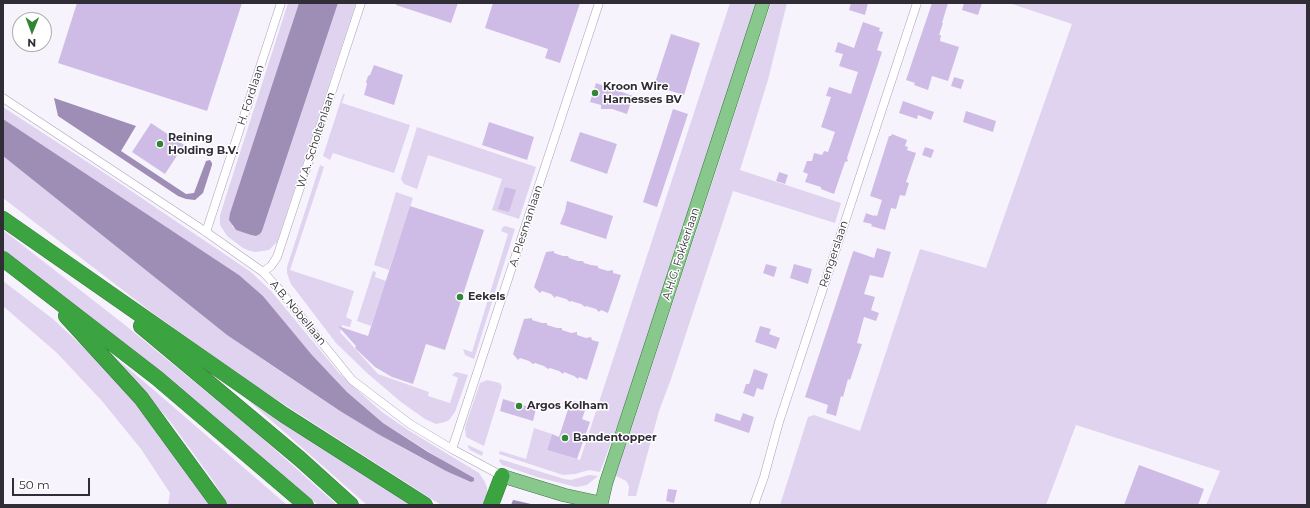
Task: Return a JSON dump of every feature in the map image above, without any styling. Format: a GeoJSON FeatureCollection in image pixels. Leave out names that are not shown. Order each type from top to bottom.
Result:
{"type":"FeatureCollection","features":[{"type":"Feature","properties":{"kind":"highway"},"geometry":{"type":"LineString","coordinates":[[3,219],[284,415],[425,505]]}},
{"type":"Feature","properties":{"kind":"highway"},"geometry":{"type":"LineString","coordinates":[[3,259],[157,378],[306,505]]}},
{"type":"Feature","properties":{"kind":"highway"},"geometry":{"type":"LineString","coordinates":[[63,262],[300,459],[351,505]]}},
{"type":"Feature","properties":{"kind":"highway"},"geometry":{"type":"LineString","coordinates":[[43,290],[84,337],[141,398],[219,505]]}},
{"type":"Feature","properties":{"kind":"highway"},"geometry":{"type":"LineString","coordinates":[[491,505],[502,476]]}},
{"type":"Feature","properties":{"kind":"main road","name":"A.H.G. Fokkerlaan"},"geometry":{"type":"LineString","coordinates":[[601,504],[606,483],[763,3]]}},
{"type":"Feature","properties":{"kind":"main road","name":"A.B. Nobellaan"},"geometry":{"type":"LineString","coordinates":[[502,476],[538,488],[601,504]]}},
{"type":"Feature","properties":{"kind":"street","name":"H. Fordlaan"},"geometry":{"type":"LineString","coordinates":[[206,232],[281,3]]}},
{"type":"Feature","properties":{"kind":"street","name":"W.A. Scholtenlaan"},"geometry":{"type":"LineString","coordinates":[[263,272],[277,257],[361,3]]}},
{"type":"Feature","properties":{"kind":"street","name":"A. Plesmanlaan"},"geometry":{"type":"LineString","coordinates":[[452,449],[599,3]]}},
{"type":"Feature","properties":{"kind":"street","name":"Rengerslaan"},"geometry":{"type":"LineString","coordinates":[[754,505],[764,477],[781,414],[917,3]]}},
{"type":"Feature","properties":{"kind":"street","name":"A.B. Nobellaan"},"geometry":{"type":"LineString","coordinates":[[3,98],[206,232],[263,272],[277,287],[352,380],[410,424],[502,476]]}},
{"type":"Feature","properties":{"kind":"shaded area"},"geometry":{"type":"Polygon","coordinates":[[[288,3],[299,3],[230,213],[232,226],[236,230],[256,236],[262,231],[338,3],[356,3],[277,242],[269,250],[256,252],[243,248],[227,236],[220,225],[220,215],[288,3]]]}},
{"type":"Feature","properties":{"kind":"shaded area"},"geometry":{"type":"Polygon","coordinates":[[[299,3],[338,3],[262,231],[256,236],[236,230],[229,220],[230,213],[299,3]]]}},
{"type":"Feature","properties":{"kind":"shaded area"},"geometry":{"type":"Polygon","coordinates":[[[730,3],[756,3],[632,386],[600,472],[589,470],[575,474],[563,475],[499,454],[500,451],[526,459],[534,428],[552,434],[547,450],[580,460],[730,3]]]}},
{"type":"Feature","properties":{"kind":"shaded area"},"geometry":{"type":"Polygon","coordinates":[[[771,3],[787,3],[768,80],[740,170],[841,203],[835,223],[733,191],[659,411],[636,496],[628,496],[628,484],[626,481],[616,476],[771,3]]]}},
{"type":"Feature","properties":{"kind":"shaded area"},"geometry":{"type":"Polygon","coordinates":[[[1009,3],[1307,3],[1307,505],[1206,505],[1220,471],[1076,425],[1046,505],[780,505],[808,417],[814,415],[860,431],[920,249],[986,268],[1072,24],[1009,3]]]}},
{"type":"Feature","properties":{"kind":"shaded area"},"geometry":{"type":"Polygon","coordinates":[[[343,94],[345,94],[342,103],[410,125],[394,173],[333,153],[330,160],[323,156],[343,94]]]}},
{"type":"Feature","properties":{"kind":"shaded area"},"geometry":{"type":"Polygon","coordinates":[[[54,98],[136,126],[121,151],[186,194],[194,193],[206,161],[210,160],[212,165],[203,193],[195,200],[178,196],[58,116],[54,98]]]}},
{"type":"Feature","properties":{"kind":"shaded area"},"geometry":{"type":"Polygon","coordinates":[[[3,107],[115,180],[251,272],[271,291],[339,373],[382,412],[408,430],[479,473],[487,488],[488,495],[484,505],[441,505],[254,385],[150,311],[3,198],[3,156],[227,335],[340,411],[403,448],[446,471],[474,480],[383,423],[347,392],[312,355],[263,296],[239,275],[3,119],[3,107]]]}},
{"type":"Feature","properties":{"kind":"shaded area"},"geometry":{"type":"Polygon","coordinates":[[[3,119],[239,275],[263,296],[312,355],[347,392],[383,423],[428,452],[474,478],[474,481],[471,482],[446,471],[378,434],[340,411],[227,335],[3,156],[3,119]]]}},
{"type":"Feature","properties":{"kind":"shaded area"},"geometry":{"type":"Polygon","coordinates":[[[417,127],[536,167],[519,219],[492,210],[502,179],[428,155],[417,189],[404,184],[401,179],[417,127]]]}},
{"type":"Feature","properties":{"kind":"shaded area"},"geometry":{"type":"Polygon","coordinates":[[[320,165],[324,167],[290,270],[354,291],[346,317],[352,320],[350,327],[342,325],[340,332],[378,374],[429,392],[428,396],[450,403],[458,378],[452,375],[456,372],[468,375],[455,412],[449,420],[445,422],[436,424],[425,419],[401,402],[367,373],[336,343],[291,284],[287,273],[287,267],[320,165]]]}},
{"type":"Feature","properties":{"kind":"shaded area"},"geometry":{"type":"Polygon","coordinates":[[[396,192],[413,198],[389,270],[374,265],[396,192]]]}},
{"type":"Feature","properties":{"kind":"shaded area"},"geometry":{"type":"Polygon","coordinates":[[[505,226],[515,229],[474,359],[465,355],[463,349],[472,352],[508,234],[501,231],[505,226]]]}},
{"type":"Feature","properties":{"kind":"shaded area"},"geometry":{"type":"Polygon","coordinates":[[[3,230],[125,325],[253,430],[337,505],[318,505],[187,394],[3,250],[3,230]]]}},
{"type":"Feature","properties":{"kind":"shaded area"},"geometry":{"type":"Polygon","coordinates":[[[373,271],[376,272],[375,277],[386,281],[371,326],[357,321],[373,271]]]}},
{"type":"Feature","properties":{"kind":"shaded area"},"geometry":{"type":"Polygon","coordinates":[[[3,281],[53,319],[91,354],[145,413],[192,478],[209,505],[168,505],[170,493],[141,449],[102,401],[57,353],[3,306],[3,281]]]}},
{"type":"Feature","properties":{"kind":"shaded area"},"geometry":{"type":"Polygon","coordinates":[[[117,359],[287,505],[228,505],[214,482],[172,424],[117,359]]]}},
{"type":"Feature","properties":{"kind":"shaded area"},"geometry":{"type":"Polygon","coordinates":[[[487,380],[500,383],[502,387],[484,446],[466,437],[465,429],[480,383],[487,380]]]}},
{"type":"Feature","properties":{"kind":"shaded area"},"geometry":{"type":"Polygon","coordinates":[[[240,393],[415,505],[367,505],[240,393]]]}},
{"type":"Feature","properties":{"kind":"shaded area"},"geometry":{"type":"Polygon","coordinates":[[[468,445],[483,452],[482,456],[470,450],[468,445]]]}},
{"type":"Feature","properties":{"kind":"shaded area"},"geometry":{"type":"Polygon","coordinates":[[[500,459],[564,479],[571,480],[589,475],[598,476],[587,485],[576,487],[537,477],[502,465],[499,461],[500,459]]]}},
{"type":"Feature","properties":{"kind":"shaded area"},"geometry":{"type":"Polygon","coordinates":[[[513,500],[518,501],[535,505],[511,505],[513,500]]]}},
{"type":"Feature","properties":{"kind":"building"},"geometry":{"type":"Polygon","coordinates":[[[77,3],[242,3],[207,111],[58,63],[77,3]]]}},
{"type":"Feature","properties":{"kind":"building"},"geometry":{"type":"Polygon","coordinates":[[[396,3],[458,3],[451,23],[396,5],[396,3]]]}},
{"type":"Feature","properties":{"kind":"building"},"geometry":{"type":"Polygon","coordinates":[[[493,3],[580,3],[560,63],[545,58],[548,49],[485,28],[493,3]]]}},
{"type":"Feature","properties":{"kind":"building"},"geometry":{"type":"Polygon","coordinates":[[[851,3],[868,3],[865,15],[849,10],[851,3]]]}},
{"type":"Feature","properties":{"kind":"building"},"geometry":{"type":"Polygon","coordinates":[[[932,3],[948,3],[939,35],[941,35],[940,41],[959,47],[948,81],[932,76],[928,90],[914,85],[915,83],[906,80],[932,3]]]}},
{"type":"Feature","properties":{"kind":"building"},"geometry":{"type":"Polygon","coordinates":[[[964,3],[982,3],[978,15],[962,10],[964,3]]]}},
{"type":"Feature","properties":{"kind":"building"},"geometry":{"type":"Polygon","coordinates":[[[863,22],[880,28],[879,31],[883,32],[877,50],[882,52],[847,158],[848,161],[845,162],[834,194],[821,189],[821,187],[805,182],[808,174],[803,172],[807,161],[812,161],[814,153],[822,155],[824,151],[828,152],[835,132],[821,127],[831,97],[826,96],[829,87],[851,94],[858,72],[839,66],[843,54],[835,52],[838,42],[854,48],[863,22]]]}},
{"type":"Feature","properties":{"kind":"building"},"geometry":{"type":"Polygon","coordinates":[[[671,34],[700,43],[684,95],[654,86],[671,34]]]}},
{"type":"Feature","properties":{"kind":"building"},"geometry":{"type":"Polygon","coordinates":[[[374,65],[403,75],[394,105],[364,95],[368,76],[370,75],[374,65]]]}},
{"type":"Feature","properties":{"kind":"building"},"geometry":{"type":"Polygon","coordinates":[[[954,77],[964,80],[961,89],[951,86],[954,77]]]}},
{"type":"Feature","properties":{"kind":"building"},"geometry":{"type":"Polygon","coordinates":[[[596,83],[633,96],[627,114],[612,109],[601,109],[601,105],[590,102],[596,83]]]}},
{"type":"Feature","properties":{"kind":"building"},"geometry":{"type":"Polygon","coordinates":[[[903,101],[934,112],[931,120],[918,115],[917,119],[899,113],[903,101]]]}},
{"type":"Feature","properties":{"kind":"building"},"geometry":{"type":"Polygon","coordinates":[[[673,109],[688,114],[657,207],[643,202],[673,109]]]}},
{"type":"Feature","properties":{"kind":"building"},"geometry":{"type":"Polygon","coordinates":[[[966,111],[996,121],[993,132],[963,122],[966,111]]]}},
{"type":"Feature","properties":{"kind":"building"},"geometry":{"type":"Polygon","coordinates":[[[489,122],[534,137],[527,160],[482,145],[489,122]]]}},
{"type":"Feature","properties":{"kind":"building"},"geometry":{"type":"Polygon","coordinates":[[[151,123],[184,145],[165,174],[132,152],[151,123]]]}},
{"type":"Feature","properties":{"kind":"building"},"geometry":{"type":"Polygon","coordinates":[[[580,132],[617,144],[607,174],[570,161],[580,132]]]}},
{"type":"Feature","properties":{"kind":"building"},"geometry":{"type":"Polygon","coordinates":[[[892,134],[907,140],[905,146],[908,147],[907,150],[916,153],[906,182],[909,183],[905,196],[900,195],[896,209],[891,208],[885,230],[863,222],[866,213],[877,216],[882,200],[870,196],[889,136],[892,134]]]}},
{"type":"Feature","properties":{"kind":"building"},"geometry":{"type":"Polygon","coordinates":[[[925,147],[934,150],[931,158],[922,155],[925,147]]]}},
{"type":"Feature","properties":{"kind":"building"},"geometry":{"type":"Polygon","coordinates":[[[779,172],[788,175],[785,184],[776,181],[779,172]]]}},
{"type":"Feature","properties":{"kind":"building"},"geometry":{"type":"Polygon","coordinates":[[[505,187],[516,190],[509,212],[498,209],[505,187]]]}},
{"type":"Feature","properties":{"kind":"building"},"geometry":{"type":"Polygon","coordinates":[[[567,201],[613,216],[606,239],[560,224],[567,201]]]}},
{"type":"Feature","properties":{"kind":"building"},"geometry":{"type":"Polygon","coordinates":[[[410,206],[484,230],[445,350],[426,344],[413,384],[392,377],[375,367],[355,348],[356,346],[338,326],[368,336],[410,206]]]}},
{"type":"Feature","properties":{"kind":"building"},"geometry":{"type":"Polygon","coordinates":[[[877,248],[891,252],[883,278],[870,275],[864,294],[875,297],[871,310],[879,313],[876,321],[864,317],[857,343],[862,344],[850,380],[848,379],[843,397],[841,396],[836,416],[826,413],[828,405],[805,397],[853,252],[854,251],[874,258],[877,248]]]}},
{"type":"Feature","properties":{"kind":"building"},"geometry":{"type":"Polygon","coordinates":[[[554,251],[554,253],[598,266],[598,268],[608,271],[613,270],[613,273],[621,275],[608,313],[601,310],[599,312],[596,309],[585,307],[581,304],[570,302],[556,296],[555,298],[551,294],[542,291],[540,293],[534,287],[546,252],[554,251]]]}},
{"type":"Feature","properties":{"kind":"building"},"geometry":{"type":"Polygon","coordinates":[[[766,264],[777,267],[774,277],[763,273],[766,264]]]}},
{"type":"Feature","properties":{"kind":"building"},"geometry":{"type":"Polygon","coordinates":[[[794,264],[812,269],[808,284],[790,278],[794,264]]]}},
{"type":"Feature","properties":{"kind":"building"},"geometry":{"type":"Polygon","coordinates":[[[532,318],[532,320],[547,323],[547,325],[557,328],[562,328],[562,330],[571,333],[577,332],[577,335],[586,338],[591,337],[592,340],[599,342],[587,380],[579,377],[578,379],[564,372],[563,374],[559,371],[550,368],[548,369],[535,363],[533,364],[520,358],[518,360],[513,354],[524,319],[532,318]]]}},
{"type":"Feature","properties":{"kind":"building"},"geometry":{"type":"Polygon","coordinates":[[[760,326],[771,329],[769,334],[780,338],[776,349],[755,342],[760,326]]]}},
{"type":"Feature","properties":{"kind":"building"},"geometry":{"type":"Polygon","coordinates":[[[754,369],[768,374],[763,390],[757,388],[754,397],[743,393],[746,384],[749,384],[754,369]]]}},
{"type":"Feature","properties":{"kind":"building"},"geometry":{"type":"Polygon","coordinates":[[[503,399],[536,409],[533,421],[500,411],[503,399]]]}},
{"type":"Feature","properties":{"kind":"building"},"geometry":{"type":"Polygon","coordinates":[[[571,400],[587,405],[582,419],[590,422],[577,459],[547,450],[552,434],[559,437],[571,400]]]}},
{"type":"Feature","properties":{"kind":"building"},"geometry":{"type":"Polygon","coordinates":[[[716,413],[740,421],[743,413],[754,417],[749,433],[714,421],[716,413]]]}},
{"type":"Feature","properties":{"kind":"building"},"geometry":{"type":"Polygon","coordinates":[[[1139,465],[1204,489],[1198,505],[1124,505],[1139,465]]]}},
{"type":"Feature","properties":{"kind":"building"},"geometry":{"type":"Polygon","coordinates":[[[668,489],[677,490],[674,503],[666,501],[668,489]]]}},
{"type":"Feature","properties":{"kind":"place","name":"Kroon Wire Harnesses BV"},"geometry":{"type":"Point","coordinates":[595,93]}},
{"type":"Feature","properties":{"kind":"place","name":"Reining Holding B.V."},"geometry":{"type":"Point","coordinates":[160,144]}},
{"type":"Feature","properties":{"kind":"place","name":"Eekels"},"geometry":{"type":"Point","coordinates":[460,297]}},
{"type":"Feature","properties":{"kind":"place","name":"Argos Kolham"},"geometry":{"type":"Point","coordinates":[519,406]}},
{"type":"Feature","properties":{"kind":"place","name":"Bandentopper"},"geometry":{"type":"Point","coordinates":[565,438]}}]}
